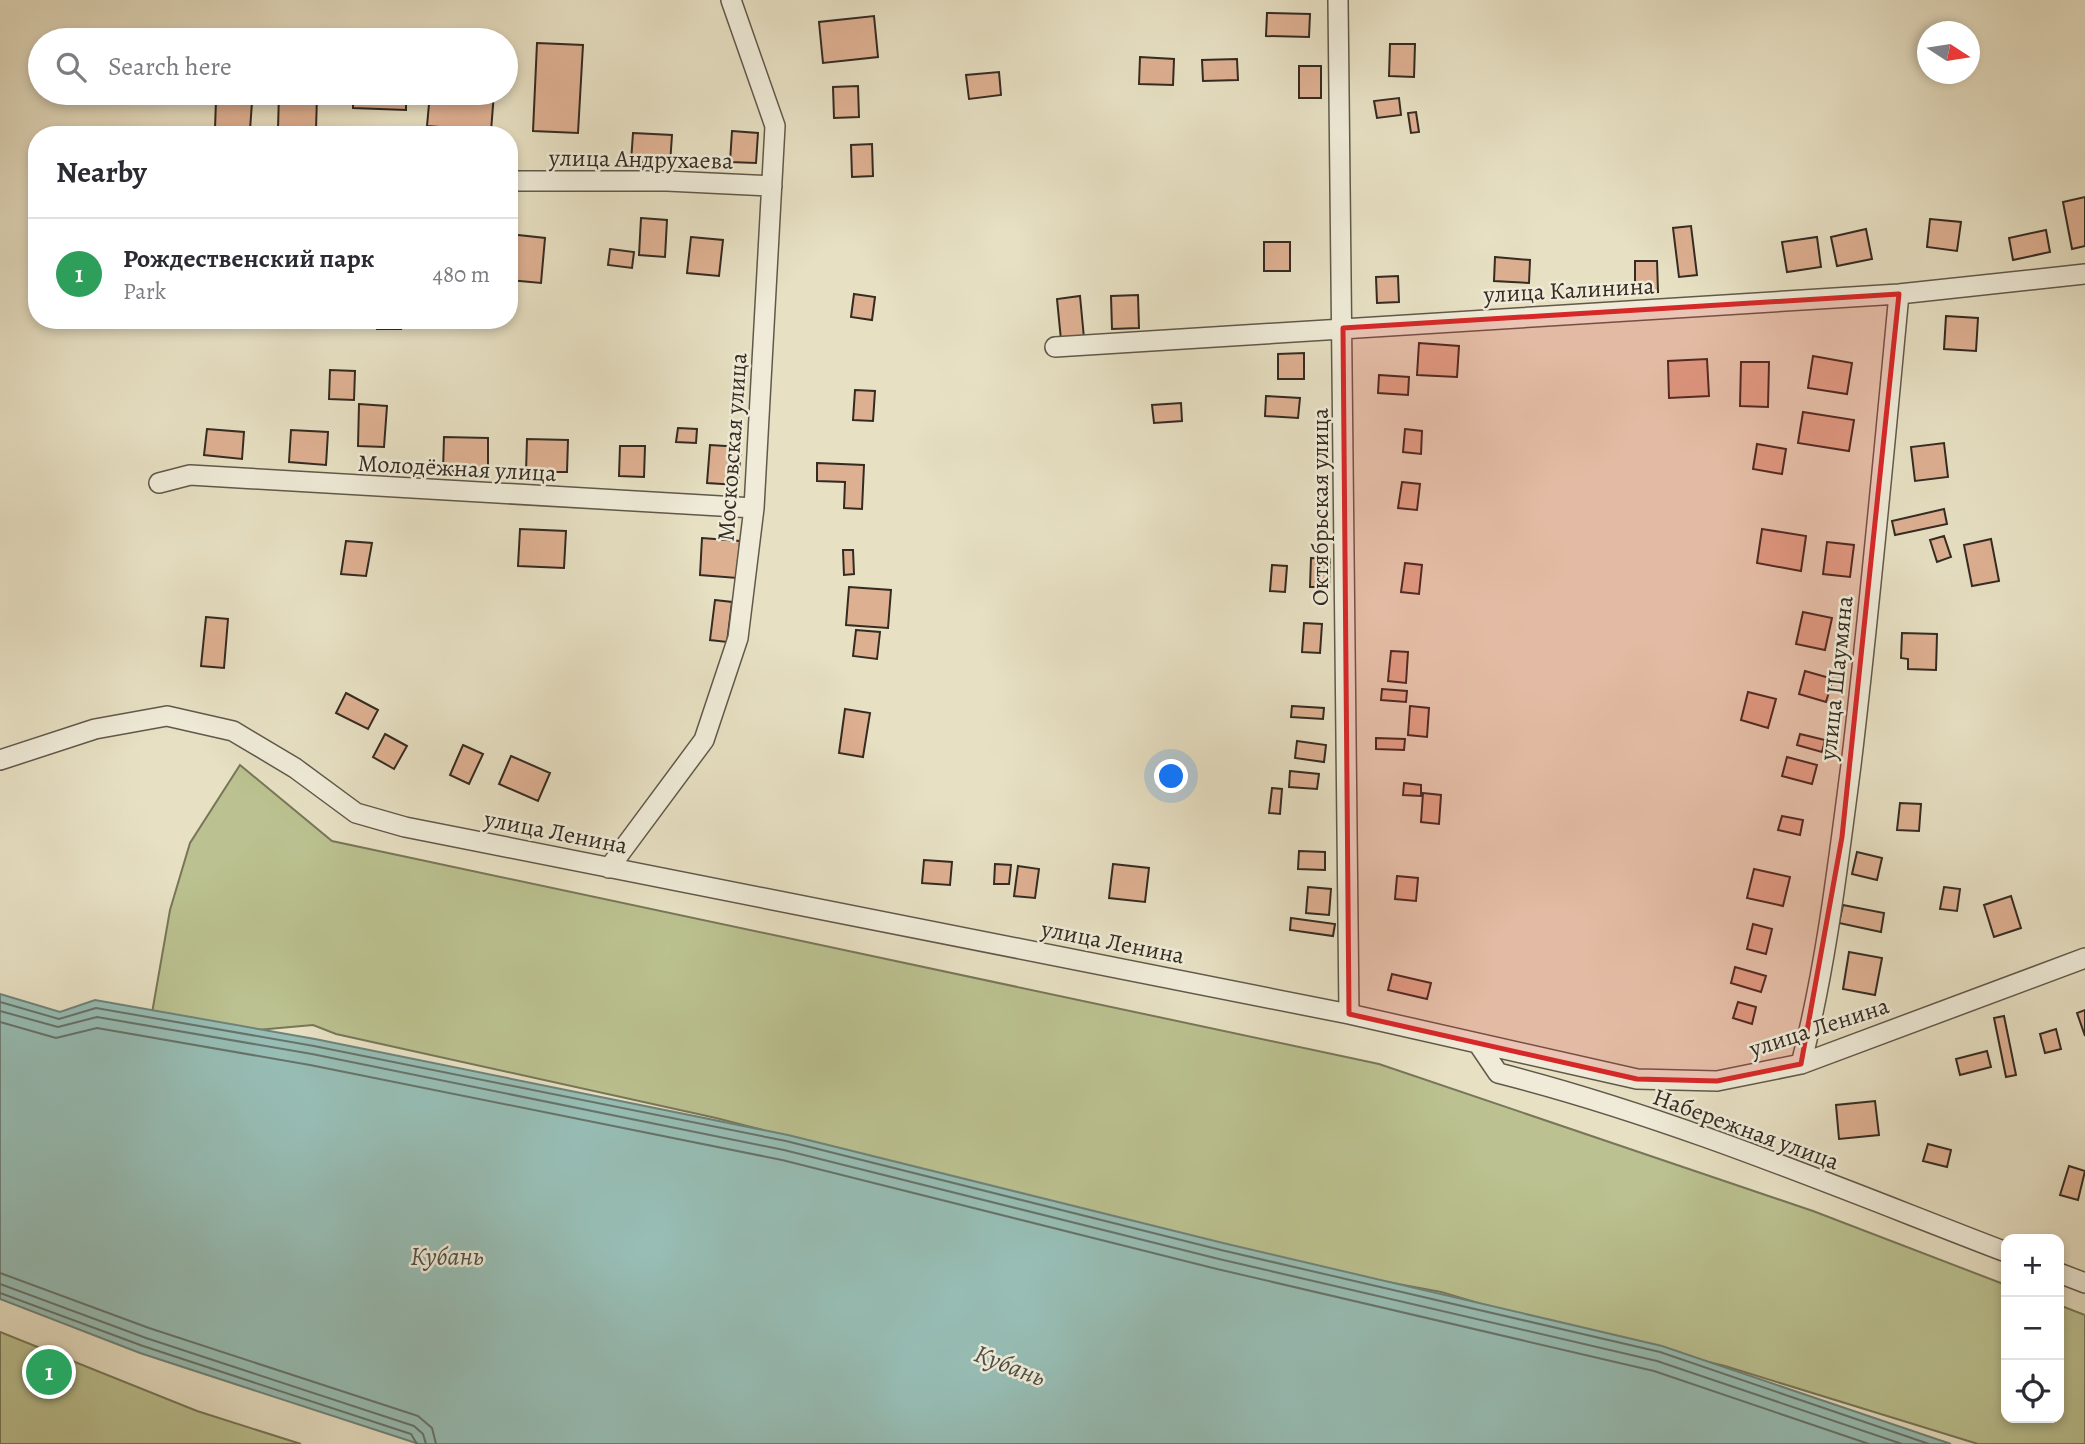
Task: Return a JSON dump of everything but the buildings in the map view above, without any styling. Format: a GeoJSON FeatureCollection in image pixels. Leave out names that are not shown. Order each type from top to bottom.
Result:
{"type":"FeatureCollection","features":[{"type":"Feature","properties":{"kind":"street","name":"Московская улица"},"geometry":{"type":"LineString","coordinates":[[609,868],[704,740],[738,638],[754,508],[775,126],[731,0]]}},
{"type":"Feature","properties":{"kind":"street","name":"Октябрьская улица"},"geometry":{"type":"LineString","coordinates":[[1338,0],[1349,1014]]}},
{"type":"Feature","properties":{"kind":"street","name":"улица Андрухаева"},"geometry":{"type":"LineString","coordinates":[[518,181],[667,181],[772,186]]}},
{"type":"Feature","properties":{"kind":"street","name":"улица Калинина"},"geometry":{"type":"LineString","coordinates":[[1055,347],[1899,294],[2085,274]]}},
{"type":"Feature","properties":{"kind":"street","name":"улица Шаумяна"},"geometry":{"type":"LineString","coordinates":[[1801,1064],[1810,1030],[1842,836],[1865,650],[1899,294]]}},
{"type":"Feature","properties":{"kind":"street","name":"Молодёжная улица"},"geometry":{"type":"LineString","coordinates":[[159,483],[190,475],[322,485],[754,508]]}},
{"type":"Feature","properties":{"kind":"street","name":"улица Ленина"},"geometry":{"type":"LineString","coordinates":[[0,760],[95,729],[141,718],[167,716],[233,731],[295,768],[355,813],[405,827],[1349,1014],[1637,1079],[1717,1082],[1801,1064],[2085,958]]}},
{"type":"Feature","properties":{"kind":"street","name":"Набережная улица"},"geometry":{"type":"LineString","coordinates":[[1479,1045],[1498,1073],[1563,1090],[1721,1143],[2001,1250]]}},
{"type":"Feature","properties":{"kind":"street"},"geometry":{"type":"LineString","coordinates":[[2064,1275],[2085,1283]]}},
{"type":"Feature","properties":{"kind":"highlighted area"},"geometry":{"type":"Polygon","coordinates":[[[1899,294],[1842,837],[1801,1064],[1717,1081],[1637,1079],[1349,1014],[1343,328],[1899,294]]]}},
{"type":"Feature","properties":{"kind":"green space"},"geometry":{"type":"Polygon","coordinates":[[[240,765],[332,841],[1379,1064],[1813,1211],[2001,1283],[2001,1423],[2064,1423],[2064,1307],[2085,1315],[2085,1444],[1978,1444],[1725,1366],[1546,1323],[1441,1292],[1259,1258],[716,1118],[336,1034],[313,1025],[247,1031],[152,1013],[170,910],[190,843],[240,765]]]}},
{"type":"Feature","properties":{"kind":"green space"},"geometry":{"type":"Polygon","coordinates":[[[0,1332],[197,1411],[301,1444],[0,1444],[0,1332]]]}},
{"type":"Feature","properties":{"kind":"water","name":"Кубань"},"geometry":{"type":"Polygon","coordinates":[[[0,994],[60,1012],[95,1000],[315,1039],[788,1135],[1223,1243],[1662,1346],[1951,1444],[419,1444],[140,1353],[0,1299],[0,994]]]}},
{"type":"Feature","properties":{"kind":"place","name":"Рождественский парк"},"geometry":{"type":"Point","coordinates":[49,1372]}}]}
